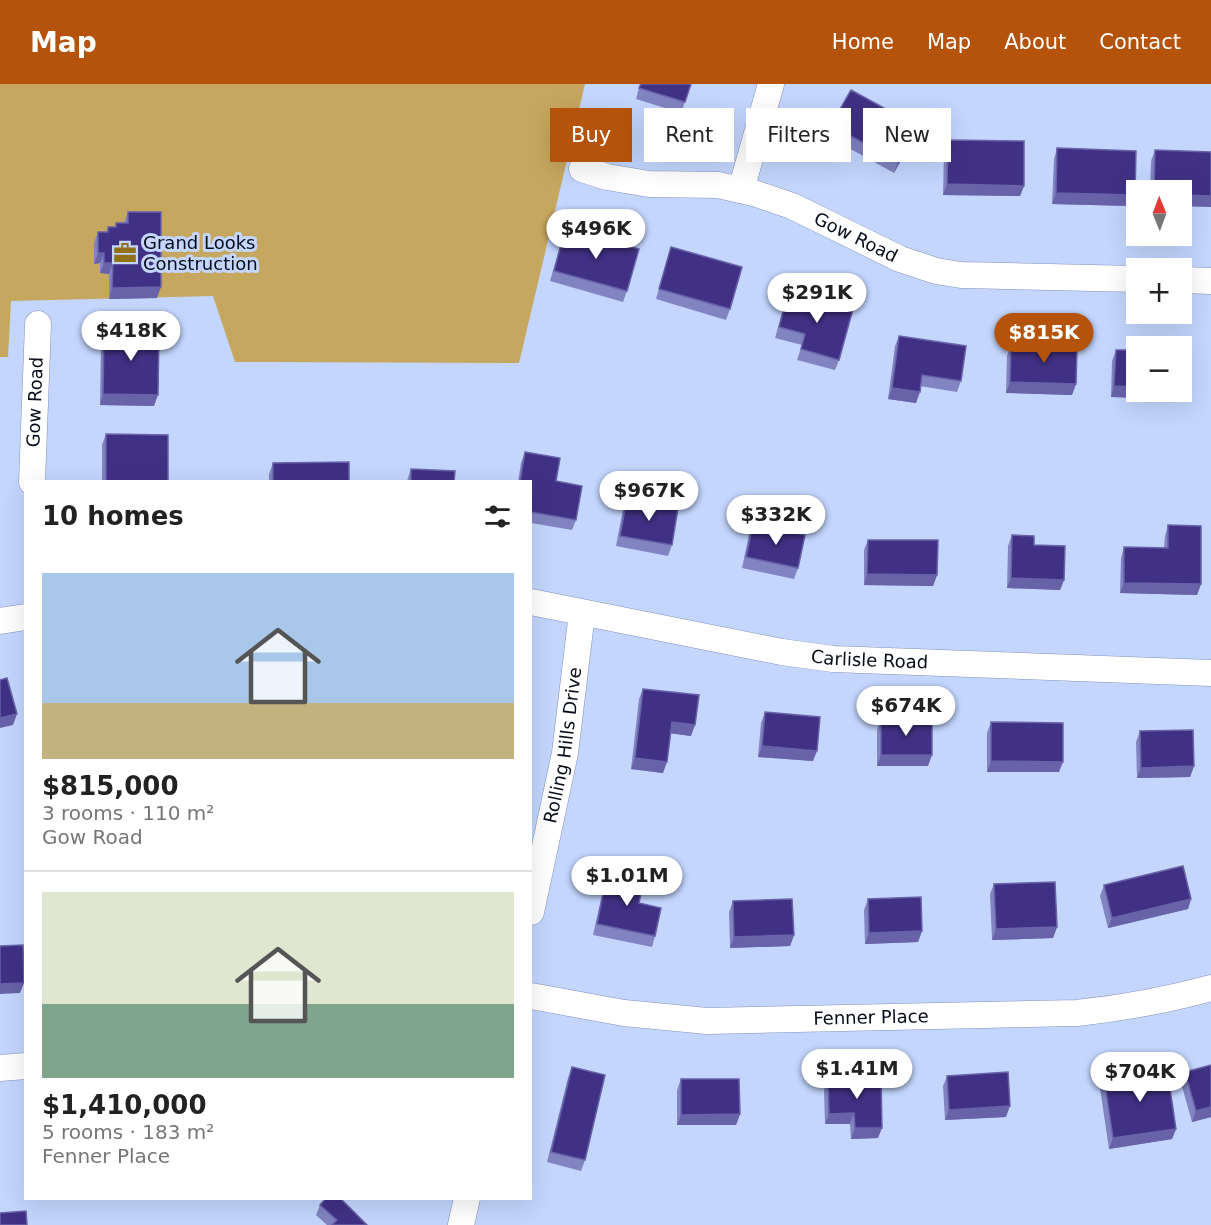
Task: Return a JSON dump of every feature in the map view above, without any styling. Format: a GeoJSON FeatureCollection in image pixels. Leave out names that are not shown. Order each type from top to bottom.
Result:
{"type":"FeatureCollection","features":[{"type":"Feature","properties":{"kind":"street"},"geometry":{"type":"LineString","coordinates":[[741,190],[771,84]]}},
{"type":"Feature","properties":{"kind":"street","name":"Gow Road"},"geometry":{"type":"LineString","coordinates":[[582,169],[607,177],[649,184],[718,186],[741,190],[792,206],[900,259],[936,271],[961,275],[1126,279]]}},
{"type":"Feature","properties":{"kind":"street"},"geometry":{"type":"LineString","coordinates":[[1192,280],[1211,281]]}},
{"type":"Feature","properties":{"kind":"street","name":"Gow Road"},"geometry":{"type":"LineString","coordinates":[[32,480],[38,324]]}},
{"type":"Feature","properties":{"kind":"street","name":"Carlisle Road"},"geometry":{"type":"LineString","coordinates":[[532,602],[782,652],[833,659],[1211,673]]}},
{"type":"Feature","properties":{"kind":"street","name":"Rolling Hills Drive"},"geometry":{"type":"LineString","coordinates":[[532,907],[565,753],[582,613]]}},
{"type":"Feature","properties":{"kind":"street"},"geometry":{"type":"LineString","coordinates":[[0,621],[24,617]]}},
{"type":"Feature","properties":{"kind":"street","name":"Fenner Place"},"geometry":{"type":"LineString","coordinates":[[532,996],[624,1013],[707,1021],[1077,1013],[1128,1007],[1174,998],[1211,987]]}},
{"type":"Feature","properties":{"kind":"street"},"geometry":{"type":"LineString","coordinates":[[0,1068],[24,1066]]}},
{"type":"Feature","properties":{"kind":"street"},"geometry":{"type":"LineString","coordinates":[[461,1225],[467,1200]]}},
{"type":"Feature","properties":{"kind":"shaded area"},"geometry":{"type":"Polygon","coordinates":[[[0,84],[585,84],[579,108],[550,108],[550,162],[567,162],[519,363],[235,362],[213,296],[11,301],[8,357],[0,357],[0,84]]]}},
{"type":"Feature","properties":{"kind":"building"},"geometry":{"type":"Polygon","coordinates":[[[641,84],[691,84],[685,102],[639,88],[641,84]]]}},
{"type":"Feature","properties":{"kind":"building"},"geometry":{"type":"Polygon","coordinates":[[[851,90],[884,108],[863,108],[863,143],[851,136],[851,108],[841,108],[851,90]]]}},
{"type":"Feature","properties":{"kind":"building"},"geometry":{"type":"Polygon","coordinates":[[[951,140],[1024,141],[1024,186],[947,184],[948,162],[951,162],[951,140]]]}},
{"type":"Feature","properties":{"kind":"building"},"geometry":{"type":"Polygon","coordinates":[[[1057,148],[1136,151],[1135,180],[1126,180],[1126,195],[1056,193],[1057,148]]]}},
{"type":"Feature","properties":{"kind":"building"},"geometry":{"type":"Polygon","coordinates":[[[1155,150],[1211,152],[1211,196],[1192,195],[1192,180],[1154,180],[1155,150]]]}},
{"type":"Feature","properties":{"kind":"building","name":"Grand Looks Construction"},"geometry":{"type":"Polygon","coordinates":[[[128,212],[161,212],[161,287],[112,288],[113,263],[104,263],[104,253],[98,253],[98,232],[108,232],[108,227],[116,227],[116,223],[128,223],[128,212]]]}},
{"type":"Feature","properties":{"kind":"building"},"geometry":{"type":"Polygon","coordinates":[[[565,229],[639,249],[627,291],[554,271],[565,229]]]}},
{"type":"Feature","properties":{"kind":"building"},"geometry":{"type":"Polygon","coordinates":[[[671,247],[742,267],[730,309],[659,289],[671,247]]]}},
{"type":"Feature","properties":{"kind":"building"},"geometry":{"type":"Polygon","coordinates":[[[788,292],[853,309],[839,360],[801,349],[805,334],[779,327],[788,292]]]}},
{"type":"Feature","properties":{"kind":"building"},"geometry":{"type":"Polygon","coordinates":[[[104,330],[159,331],[158,395],[103,394],[104,330]]]}},
{"type":"Feature","properties":{"kind":"building"},"geometry":{"type":"Polygon","coordinates":[[[899,336],[966,346],[961,381],[922,375],[920,392],[892,388],[899,336]]]}},
{"type":"Feature","properties":{"kind":"building"},"geometry":{"type":"Polygon","coordinates":[[[1011,345],[1077,347],[1076,384],[1010,382],[1011,345]]]}},
{"type":"Feature","properties":{"kind":"building"},"geometry":{"type":"Polygon","coordinates":[[[1116,350],[1126,350],[1126,387],[1114,386],[1116,350]]]}},
{"type":"Feature","properties":{"kind":"building"},"geometry":{"type":"Polygon","coordinates":[[[106,434],[168,435],[168,480],[106,480],[106,434]]]}},
{"type":"Feature","properties":{"kind":"building"},"geometry":{"type":"Polygon","coordinates":[[[525,452],[560,458],[556,481],[582,486],[576,520],[532,512],[532,480],[520,480],[525,452]]]}},
{"type":"Feature","properties":{"kind":"building"},"geometry":{"type":"Polygon","coordinates":[[[349,462],[349,480],[273,480],[273,463],[349,462]]]}},
{"type":"Feature","properties":{"kind":"building"},"geometry":{"type":"Polygon","coordinates":[[[411,469],[455,471],[454,480],[411,480],[411,469]]]}},
{"type":"Feature","properties":{"kind":"building"},"geometry":{"type":"Polygon","coordinates":[[[627,499],[678,508],[672,545],[620,536],[627,499]]]}},
{"type":"Feature","properties":{"kind":"building"},"geometry":{"type":"Polygon","coordinates":[[[753,524],[805,535],[798,568],[746,557],[753,524]]]}},
{"type":"Feature","properties":{"kind":"building"},"geometry":{"type":"Polygon","coordinates":[[[1168,525],[1201,526],[1201,584],[1124,583],[1124,547],[1168,548],[1168,525]]]}},
{"type":"Feature","properties":{"kind":"building"},"geometry":{"type":"Polygon","coordinates":[[[1012,535],[1034,536],[1034,545],[1065,546],[1064,580],[1011,578],[1012,535]]]}},
{"type":"Feature","properties":{"kind":"building"},"geometry":{"type":"Polygon","coordinates":[[[868,540],[938,540],[937,575],[867,574],[868,540]]]}},
{"type":"Feature","properties":{"kind":"building"},"geometry":{"type":"Polygon","coordinates":[[[7,678],[17,714],[0,718],[0,680],[7,678]]]}},
{"type":"Feature","properties":{"kind":"building"},"geometry":{"type":"Polygon","coordinates":[[[643,689],[699,695],[695,725],[672,722],[667,762],[635,758],[643,689]]]}},
{"type":"Feature","properties":{"kind":"building"},"geometry":{"type":"Polygon","coordinates":[[[765,712],[820,717],[817,751],[762,746],[765,712]]]}},
{"type":"Feature","properties":{"kind":"building"},"geometry":{"type":"Polygon","coordinates":[[[881,719],[932,719],[932,755],[881,755],[881,719]]]}},
{"type":"Feature","properties":{"kind":"building"},"geometry":{"type":"Polygon","coordinates":[[[991,722],[1063,723],[1063,762],[991,761],[991,722]]]}},
{"type":"Feature","properties":{"kind":"building"},"geometry":{"type":"Polygon","coordinates":[[[1193,730],[1194,766],[1141,768],[1140,731],[1193,730]]]}},
{"type":"Feature","properties":{"kind":"building"},"geometry":{"type":"Polygon","coordinates":[[[1183,866],[1191,899],[1112,918],[1104,885],[1183,866]]]}},
{"type":"Feature","properties":{"kind":"building"},"geometry":{"type":"Polygon","coordinates":[[[607,874],[643,882],[639,903],[661,908],[655,936],[597,924],[607,874]]]}},
{"type":"Feature","properties":{"kind":"building"},"geometry":{"type":"Polygon","coordinates":[[[1055,882],[1057,927],[996,929],[994,884],[1055,882]]]}},
{"type":"Feature","properties":{"kind":"building"},"geometry":{"type":"Polygon","coordinates":[[[921,897],[922,931],[869,933],[868,899],[921,897]]]}},
{"type":"Feature","properties":{"kind":"building"},"geometry":{"type":"Polygon","coordinates":[[[792,899],[794,935],[734,937],[733,901],[792,899]]]}},
{"type":"Feature","properties":{"kind":"building"},"geometry":{"type":"Polygon","coordinates":[[[23,945],[24,983],[0,984],[0,946],[23,945]]]}},
{"type":"Feature","properties":{"kind":"building"},"geometry":{"type":"Polygon","coordinates":[[[1211,1065],[1211,1107],[1196,1111],[1185,1072],[1211,1065]]]}},
{"type":"Feature","properties":{"kind":"building"},"geometry":{"type":"Polygon","coordinates":[[[572,1067],[605,1075],[585,1160],[551,1152],[572,1067]]]}},
{"type":"Feature","properties":{"kind":"building"},"geometry":{"type":"Polygon","coordinates":[[[1167,1068],[1176,1129],[1113,1138],[1104,1077],[1167,1068]]]}},
{"type":"Feature","properties":{"kind":"building"},"geometry":{"type":"Polygon","coordinates":[[[1008,1072],[1010,1106],[949,1110],[947,1076],[1008,1072]]]}},
{"type":"Feature","properties":{"kind":"building"},"geometry":{"type":"Polygon","coordinates":[[[881,1077],[882,1128],[855,1128],[854,1113],[829,1114],[828,1079],[881,1077]]]}},
{"type":"Feature","properties":{"kind":"building"},"geometry":{"type":"Polygon","coordinates":[[[681,1079],[739,1079],[740,1114],[681,1115],[681,1079]]]}},
{"type":"Feature","properties":{"kind":"building"},"geometry":{"type":"Polygon","coordinates":[[[324,1200],[342,1200],[367,1225],[332,1225],[337,1220],[320,1205],[324,1200]]]}},
{"type":"Feature","properties":{"kind":"building"},"geometry":{"type":"Polygon","coordinates":[[[26,1211],[27,1225],[0,1225],[0,1213],[26,1211]]]}},
{"type":"Feature","properties":{"kind":"place","name":"Grand Looks Construction"},"geometry":{"type":"Point","coordinates":[125,253]}}]}
